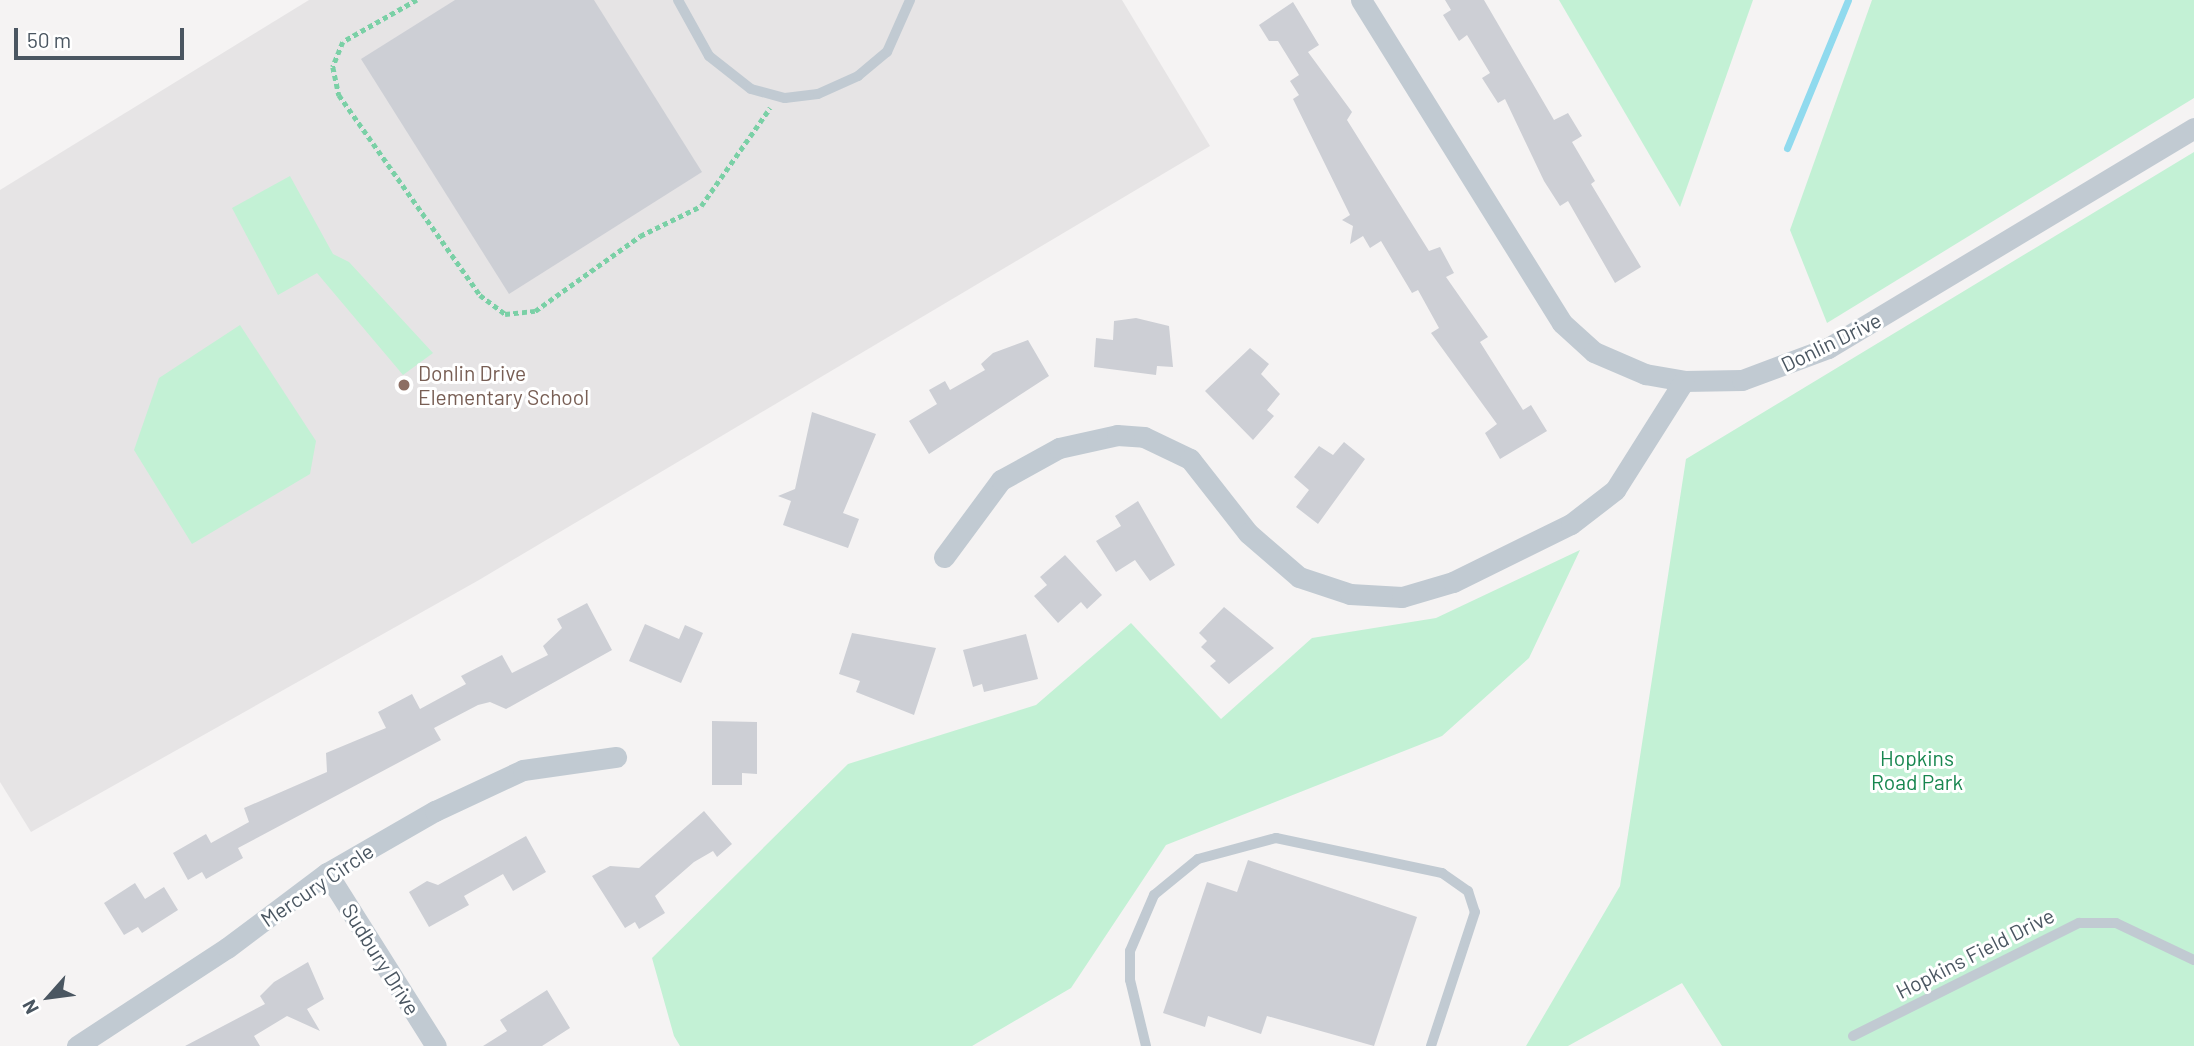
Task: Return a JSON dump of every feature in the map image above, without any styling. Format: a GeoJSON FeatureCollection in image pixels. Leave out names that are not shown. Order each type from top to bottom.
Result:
{"type":"FeatureCollection","features":[{"type":"Feature","properties":{"kind":"street","name":"Donlin Drive"},"geometry":{"type":"LineString","coordinates":[[1361,0],[1562,323],[1594,352],[1645,374],[1684,381],[1742,380],[1828,348],[2194,128]]}},
{"type":"Feature","properties":{"kind":"street"},"geometry":{"type":"LineString","coordinates":[[944,557],[1001,480],[1059,448],[1117,435],[1144,437],[1190,458],[1248,533],[1299,577],[1350,594],[1402,597],[1453,582],[1571,524],[1622,480],[1684,381]]}},
{"type":"Feature","properties":{"kind":"street","name":"Mercury Circle"},"geometry":{"type":"LineString","coordinates":[[78,1046],[217,956],[327,873],[492,782],[552,763],[616,757]]}},
{"type":"Feature","properties":{"kind":"street","name":"Sudbury Drive"},"geometry":{"type":"LineString","coordinates":[[327,873],[436,1046]]}},
{"type":"Feature","properties":{"kind":"lane"},"geometry":{"type":"LineString","coordinates":[[678,0],[709,56],[751,89],[778,96],[818,94],[858,76],[887,52],[910,0]]}},
{"type":"Feature","properties":{"kind":"lane"},"geometry":{"type":"LineString","coordinates":[[1146,1046],[1130,980],[1130,951],[1154,895],[1198,859],[1276,838],[1442,873],[1468,891],[1475,912],[1431,1046]]}},
{"type":"Feature","properties":{"kind":"lane","name":"Hopkins Field Drive"},"geometry":{"type":"LineString","coordinates":[[1853,1036],[2079,923],[2116,923],[2194,960]]}},
{"type":"Feature","properties":{"kind":"path"},"geometry":{"type":"LineString","coordinates":[[417,0],[343,42],[333,67],[339,95],[480,295],[505,314],[535,311],[640,236],[701,206],[778,96]]}},
{"type":"Feature","properties":{"kind":"shaded area","name":"Donlin Drive Elementary School"},"geometry":{"type":"Polygon","coordinates":[[[309,0],[1122,0],[1210,146],[479,580],[31,832],[0,782],[0,190],[309,0]]]}},
{"type":"Feature","properties":{"kind":"green space"},"geometry":{"type":"Polygon","coordinates":[[[1559,0],[1753,0],[1680,207],[1559,0]]]}},
{"type":"Feature","properties":{"kind":"green space"},"geometry":{"type":"Polygon","coordinates":[[[1872,0],[2194,0],[2194,98],[1827,323],[1790,230],[1872,0]]]}},
{"type":"Feature","properties":{"kind":"green space","name":"Hopkins Road Park"},"geometry":{"type":"Polygon","coordinates":[[[2194,152],[2194,1046],[1722,1046],[1682,983],[1568,1046],[1526,1046],[1620,886],[1686,459],[2194,152]]]}},
{"type":"Feature","properties":{"kind":"green space"},"geometry":{"type":"Polygon","coordinates":[[[290,176],[333,254],[349,262],[433,353],[403,375],[317,273],[278,295],[232,208],[290,176]]]}},
{"type":"Feature","properties":{"kind":"green space"},"geometry":{"type":"Polygon","coordinates":[[[240,325],[316,441],[310,474],[192,544],[134,450],[159,378],[240,325]]]}},
{"type":"Feature","properties":{"kind":"green space"},"geometry":{"type":"Polygon","coordinates":[[[1580,550],[1529,658],[1442,736],[1166,845],[1071,988],[972,1046],[680,1046],[674,1036],[652,958],[848,764],[1036,705],[1131,623],[1221,719],[1312,638],[1436,618],[1580,550]]]}},
{"type":"Feature","properties":{"kind":"building"},"geometry":{"type":"Polygon","coordinates":[[[455,0],[594,0],[702,172],[509,294],[361,59],[455,0]]]}},
{"type":"Feature","properties":{"kind":"building"},"geometry":{"type":"Polygon","coordinates":[[[1445,0],[1484,0],[1554,120],[1568,113],[1582,136],[1572,142],[1595,181],[1591,184],[1641,267],[1615,283],[1568,201],[1560,206],[1544,181],[1505,99],[1498,103],[1482,78],[1490,73],[1467,35],[1459,41],[1443,15],[1451,10],[1445,0]]]}},
{"type":"Feature","properties":{"kind":"building"},"geometry":{"type":"Polygon","coordinates":[[[1293,2],[1319,45],[1308,52],[1352,112],[1347,120],[1429,251],[1440,247],[1454,273],[1446,277],[1488,337],[1480,342],[1523,410],[1531,405],[1547,431],[1500,459],[1485,433],[1497,424],[1431,333],[1439,328],[1418,290],[1412,293],[1381,241],[1370,248],[1363,236],[1350,244],[1353,226],[1342,220],[1350,215],[1293,99],[1299,95],[1290,81],[1299,75],[1278,41],[1269,41],[1259,25],[1293,2]]]}},
{"type":"Feature","properties":{"kind":"building"},"geometry":{"type":"Polygon","coordinates":[[[1136,318],[1169,326],[1173,367],[1157,366],[1156,375],[1094,367],[1096,338],[1113,340],[1114,321],[1136,318]]]}},
{"type":"Feature","properties":{"kind":"building"},"geometry":{"type":"Polygon","coordinates":[[[1028,340],[1049,376],[929,454],[909,421],[937,404],[929,390],[945,381],[950,390],[985,370],[981,364],[993,353],[1028,340]]]}},
{"type":"Feature","properties":{"kind":"building"},"geometry":{"type":"Polygon","coordinates":[[[1250,348],[1269,364],[1261,374],[1280,394],[1267,410],[1274,416],[1253,440],[1205,391],[1250,348]]]}},
{"type":"Feature","properties":{"kind":"building"},"geometry":{"type":"Polygon","coordinates":[[[812,412],[876,434],[843,513],[859,519],[848,548],[783,525],[791,501],[778,496],[795,489],[812,412]]]}},
{"type":"Feature","properties":{"kind":"building"},"geometry":{"type":"Polygon","coordinates":[[[1344,442],[1365,459],[1318,524],[1296,507],[1309,490],[1294,477],[1319,446],[1333,455],[1344,442]]]}},
{"type":"Feature","properties":{"kind":"building"},"geometry":{"type":"Polygon","coordinates":[[[1138,501],[1175,565],[1150,581],[1135,560],[1116,572],[1096,541],[1121,526],[1115,516],[1138,501]]]}},
{"type":"Feature","properties":{"kind":"building"},"geometry":{"type":"Polygon","coordinates":[[[1065,555],[1102,595],[1087,609],[1081,602],[1058,623],[1034,596],[1047,585],[1040,577],[1065,555]]]}},
{"type":"Feature","properties":{"kind":"building"},"geometry":{"type":"Polygon","coordinates":[[[587,603],[612,650],[506,709],[490,702],[478,705],[434,728],[441,740],[238,848],[243,858],[206,879],[202,872],[188,880],[173,853],[206,834],[211,843],[249,822],[244,808],[327,772],[326,753],[386,728],[378,712],[412,694],[420,709],[466,684],[461,676],[502,655],[512,673],[548,655],[543,646],[562,628],[557,619],[587,603]]]}},
{"type":"Feature","properties":{"kind":"building"},"geometry":{"type":"Polygon","coordinates":[[[1224,607],[1274,648],[1229,684],[1210,666],[1216,661],[1201,647],[1207,641],[1199,633],[1224,607]]]}},
{"type":"Feature","properties":{"kind":"building"},"geometry":{"type":"Polygon","coordinates":[[[645,624],[679,639],[685,625],[703,633],[681,683],[629,661],[645,624]]]}},
{"type":"Feature","properties":{"kind":"building"},"geometry":{"type":"Polygon","coordinates":[[[852,633],[936,648],[914,715],[856,692],[860,681],[839,674],[852,633]]]}},
{"type":"Feature","properties":{"kind":"building"},"geometry":{"type":"Polygon","coordinates":[[[1026,634],[1038,679],[984,692],[982,684],[973,687],[963,650],[1026,634]]]}},
{"type":"Feature","properties":{"kind":"building"},"geometry":{"type":"Polygon","coordinates":[[[712,721],[757,722],[757,774],[742,773],[742,785],[712,785],[712,721]]]}},
{"type":"Feature","properties":{"kind":"building"},"geometry":{"type":"Polygon","coordinates":[[[704,811],[732,844],[717,857],[713,851],[694,862],[655,896],[665,913],[639,929],[635,922],[625,928],[592,876],[610,866],[639,868],[704,811]]]}},
{"type":"Feature","properties":{"kind":"building"},"geometry":{"type":"Polygon","coordinates":[[[526,836],[546,872],[513,891],[503,874],[464,896],[469,905],[429,927],[409,892],[427,881],[438,885],[526,836]]]}},
{"type":"Feature","properties":{"kind":"building"},"geometry":{"type":"Polygon","coordinates":[[[1248,860],[1417,917],[1374,1046],[1267,1016],[1261,1034],[1208,1016],[1205,1027],[1163,1013],[1207,882],[1237,892],[1248,860]]]}},
{"type":"Feature","properties":{"kind":"building"},"geometry":{"type":"Polygon","coordinates":[[[135,883],[145,899],[164,887],[178,910],[142,933],[138,927],[124,935],[104,903],[135,883]]]}},
{"type":"Feature","properties":{"kind":"building"},"geometry":{"type":"Polygon","coordinates":[[[308,962],[324,999],[307,1009],[320,1031],[287,1016],[254,1036],[260,1046],[185,1046],[265,1004],[260,996],[274,982],[308,962]]]}},
{"type":"Feature","properties":{"kind":"building"},"geometry":{"type":"Polygon","coordinates":[[[547,990],[570,1028],[542,1046],[483,1046],[507,1031],[500,1020],[547,990]]]}},
{"type":"Feature","properties":{"kind":"waterway"},"geometry":{"type":"LineString","coordinates":[[1787,148],[1848,0]]}},
{"type":"Feature","properties":{"kind":"place","name":"Donlin Drive Elementary School"},"geometry":{"type":"Point","coordinates":[404,385]}}]}
